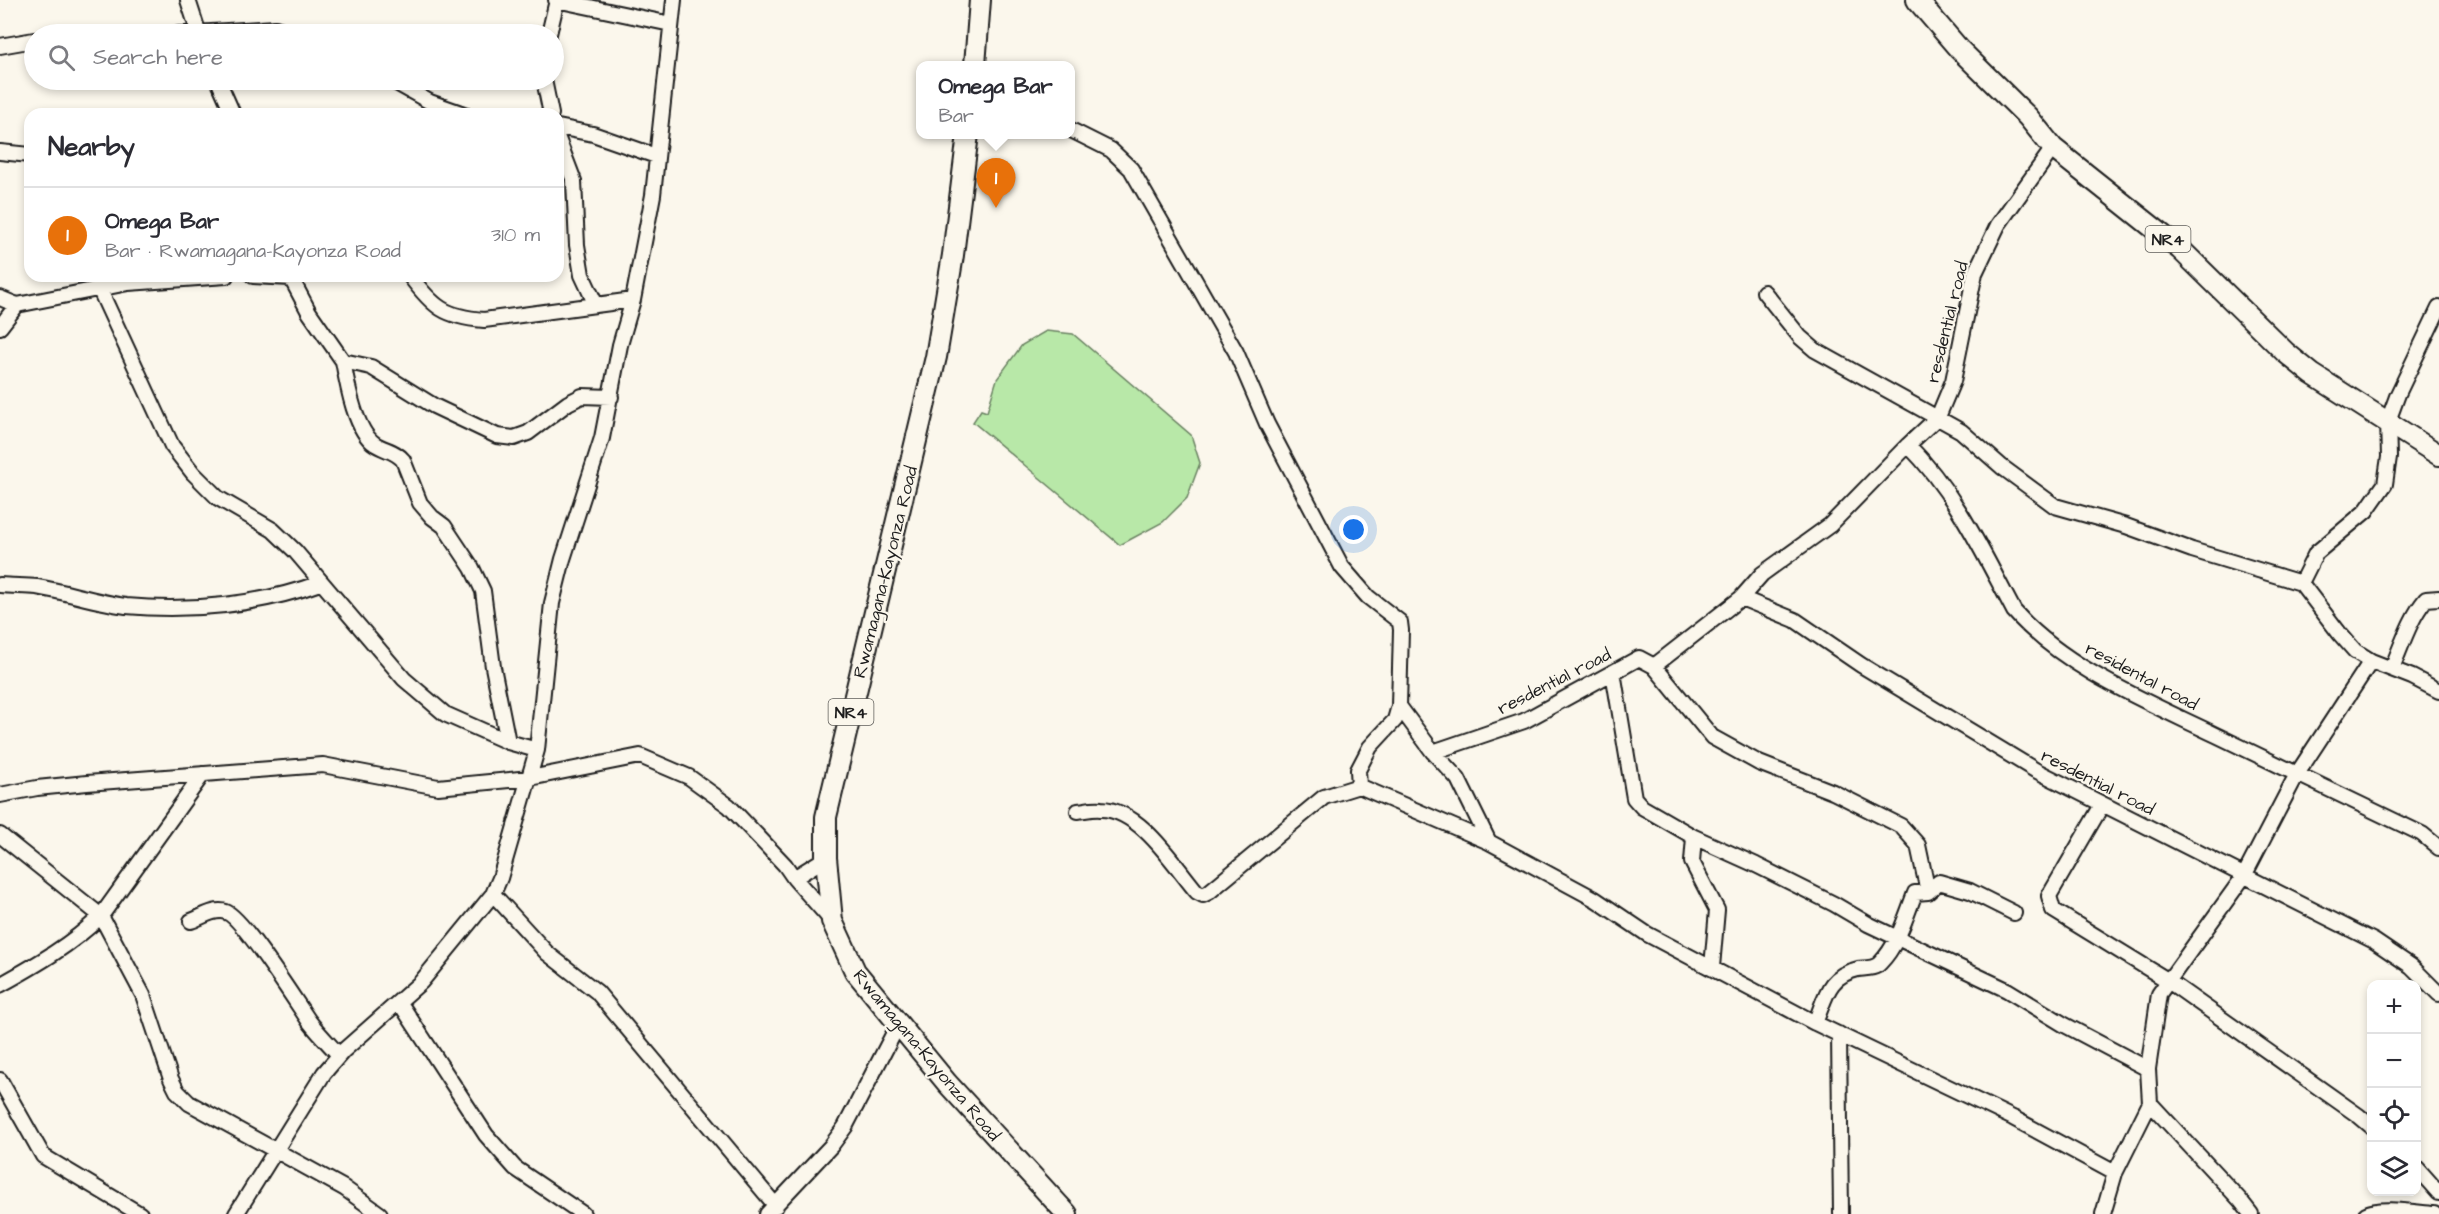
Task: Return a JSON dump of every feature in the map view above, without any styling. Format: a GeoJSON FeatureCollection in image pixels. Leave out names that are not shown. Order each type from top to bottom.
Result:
{"type":"FeatureCollection","features":[{"type":"Feature","properties":{"kind":"highway"},"geometry":{"type":"LineString","coordinates":[[975,61],[980,0]]}},
{"type":"Feature","properties":{"kind":"highway","name":"NR4"},"geometry":{"type":"LineString","coordinates":[[1917,0],[1959,49],[2028,117],[2053,148],[2167,238],[2285,352],[2312,374],[2439,455]]}},
{"type":"Feature","properties":{"kind":"highway","name":"Rwamagana-Kayonza Road"},"geometry":{"type":"LineString","coordinates":[[968,139],[953,255],[936,357],[826,817],[826,858],[832,921],[855,971],[947,1083],[1067,1214]]}},
{"type":"Feature","properties":{"kind":"street"},"geometry":{"type":"LineString","coordinates":[[188,0],[196,24]]}},
{"type":"Feature","properties":{"kind":"street"},"geometry":{"type":"LineString","coordinates":[[551,24],[556,0],[671,24]]}},
{"type":"Feature","properties":{"kind":"street"},"geometry":{"type":"LineString","coordinates":[[236,1214],[324,1073],[339,1055],[421,982],[493,894],[500,878],[537,750],[552,603],[563,559],[602,438],[620,345],[633,300],[653,195],[674,0]]}},
{"type":"Feature","properties":{"kind":"street"},"geometry":{"type":"LineString","coordinates":[[0,46],[24,42]]}},
{"type":"Feature","properties":{"kind":"street"},"geometry":{"type":"LineString","coordinates":[[222,90],[230,108]]}},
{"type":"Feature","properties":{"kind":"street"},"geometry":{"type":"LineString","coordinates":[[409,90],[430,102],[447,108]]}},
{"type":"Feature","properties":{"kind":"street"},"geometry":{"type":"LineString","coordinates":[[546,90],[550,108]]}},
{"type":"Feature","properties":{"kind":"street"},"geometry":{"type":"LineString","coordinates":[[564,128],[593,134],[656,156]]}},
{"type":"Feature","properties":{"kind":"street"},"geometry":{"type":"LineString","coordinates":[[1075,132],[1111,150],[1131,169],[1236,352],[1267,424],[1342,567],[1368,597],[1400,622],[1399,706],[1395,720],[1370,747],[1359,770],[1359,786]]}},
{"type":"Feature","properties":{"kind":"street","name":"resdential road"},"geometry":{"type":"LineString","coordinates":[[1433,752],[1524,721],[1639,658],[1654,666],[1741,598],[1762,574],[1830,525],[1938,417],[1953,381],[1975,273],[1998,225],[2053,148]]}},
{"type":"Feature","properties":{"kind":"street"},"geometry":{"type":"LineString","coordinates":[[0,152],[24,154]]}},
{"type":"Feature","properties":{"kind":"street"},"geometry":{"type":"LineString","coordinates":[[564,155],[574,181],[577,245],[582,275],[596,305]]}},
{"type":"Feature","properties":{"kind":"street"},"geometry":{"type":"LineString","coordinates":[[0,298],[17,305],[99,288],[162,282]]}},
{"type":"Feature","properties":{"kind":"street"},"geometry":{"type":"LineString","coordinates":[[293,282],[315,321],[343,361],[348,392],[367,435],[372,443],[404,460],[420,504],[432,518],[444,526],[472,568],[483,591],[493,667],[508,742]]}},
{"type":"Feature","properties":{"kind":"street"},"geometry":{"type":"LineString","coordinates":[[416,282],[437,305],[447,313],[459,318],[484,320],[633,300]]}},
{"type":"Feature","properties":{"kind":"street"},"geometry":{"type":"LineString","coordinates":[[99,288],[172,446],[218,498],[273,531],[295,551],[404,680],[445,714],[508,742],[537,750]]}},
{"type":"Feature","properties":{"kind":"street","name":"resdential road"},"geometry":{"type":"LineString","coordinates":[[1764,291],[1800,337],[1820,354],[1961,431],[2002,467],[2055,506],[2126,526],[2192,550],[2301,583]]}},
{"type":"Feature","properties":{"kind":"street"},"geometry":{"type":"LineString","coordinates":[[0,327],[17,305]]}},
{"type":"Feature","properties":{"kind":"street"},"geometry":{"type":"LineString","coordinates":[[2439,308],[2398,394],[2388,421],[2389,457],[2385,484],[2366,511],[2316,553],[2301,583],[2355,651],[2439,691]]}},
{"type":"Feature","properties":{"kind":"street"},"geometry":{"type":"LineString","coordinates":[[343,361],[371,367],[434,406],[497,436],[514,438],[528,433],[568,402],[582,396],[611,397]]}},
{"type":"Feature","properties":{"kind":"street","name":"residental road"},"geometry":{"type":"LineString","coordinates":[[1908,445],[1928,465],[1949,495],[2014,611],[2024,622],[2080,666],[2422,834],[2439,848]]}},
{"type":"Feature","properties":{"kind":"street"},"geometry":{"type":"LineString","coordinates":[[0,585],[36,587],[124,605],[157,608],[223,605],[292,593],[320,583]]}},
{"type":"Feature","properties":{"kind":"street","name":"resdential road"},"geometry":{"type":"LineString","coordinates":[[1741,598],[1795,620],[1860,665],[2004,752],[2102,805],[2374,941],[2411,966],[2439,994]]}},
{"type":"Feature","properties":{"kind":"street"},"geometry":{"type":"LineString","coordinates":[[2392,668],[2408,629],[2422,604],[2426,599],[2439,598]]}},
{"type":"Feature","properties":{"kind":"street"},"geometry":{"type":"LineString","coordinates":[[2103,1214],[2115,1173],[2150,1103],[2148,1069],[2159,994],[2244,876],[2298,774],[2371,660]]}},
{"type":"Feature","properties":{"kind":"street"},"geometry":{"type":"LineString","coordinates":[[1654,666],[1712,737],[1759,763],[1833,792],[1901,826],[1918,845],[1928,892]]}},
{"type":"Feature","properties":{"kind":"street"},"geometry":{"type":"LineString","coordinates":[[1613,672],[1634,798],[1642,807],[1694,837],[1756,865],[2007,990],[2063,1024],[2148,1069]]}},
{"type":"Feature","properties":{"kind":"street"},"geometry":{"type":"LineString","coordinates":[[1399,706],[1433,752],[1458,780],[1489,842]]}},
{"type":"Feature","properties":{"kind":"street"},"geometry":{"type":"LineString","coordinates":[[0,795],[37,788],[323,765],[438,787],[530,778],[640,756],[689,777],[729,806],[785,865],[832,921]]}},
{"type":"Feature","properties":{"kind":"street"},"geometry":{"type":"LineString","coordinates":[[0,985],[44,961],[101,916],[203,774]]}},
{"type":"Feature","properties":{"kind":"street"},"geometry":{"type":"LineString","coordinates":[[1078,811],[1102,808],[1132,819],[1197,892],[1203,895],[1253,858],[1324,797],[1359,786],[1489,842],[1595,899],[1647,934],[1815,1023],[2013,1118],[2115,1173]]}},
{"type":"Feature","properties":{"kind":"street"},"geometry":{"type":"LineString","coordinates":[[2102,805],[2049,896],[2053,910],[2167,980],[2367,1123]]}},
{"type":"Feature","properties":{"kind":"street"},"geometry":{"type":"LineString","coordinates":[[0,835],[101,916],[143,995],[171,1079],[177,1091],[189,1103],[344,1188],[380,1214]]}},
{"type":"Feature","properties":{"kind":"street"},"geometry":{"type":"LineString","coordinates":[[1694,837],[1692,862],[1717,910],[1712,967]]}},
{"type":"Feature","properties":{"kind":"street"},"geometry":{"type":"LineString","coordinates":[[794,878],[826,858]]}},
{"type":"Feature","properties":{"kind":"street"},"geometry":{"type":"LineString","coordinates":[[1815,1023],[1831,983],[1838,976],[1850,971],[1876,967],[1881,963],[1898,937],[1915,893],[1928,892],[1939,882],[1970,891],[2014,913]]}},
{"type":"Feature","properties":{"kind":"street"},"geometry":{"type":"LineString","coordinates":[[493,894],[547,953],[597,992],[772,1210],[831,1146],[845,1127],[898,1025]]}},
{"type":"Feature","properties":{"kind":"street"},"geometry":{"type":"LineString","coordinates":[[192,921],[215,911],[224,911],[233,915],[311,1023],[339,1055]]}},
{"type":"Feature","properties":{"kind":"street"},"geometry":{"type":"LineString","coordinates":[[400,1003],[486,1135],[515,1168],[583,1214]]}},
{"type":"Feature","properties":{"kind":"street"},"geometry":{"type":"LineString","coordinates":[[1839,1034],[1841,1214]]}},
{"type":"Feature","properties":{"kind":"street"},"geometry":{"type":"LineString","coordinates":[[0,1080],[43,1156],[140,1214]]}},
{"type":"Feature","properties":{"kind":"street"},"geometry":{"type":"LineString","coordinates":[[2150,1103],[2251,1214]]}},
{"type":"Feature","properties":{"kind":"street"},"geometry":{"type":"LineString","coordinates":[[2421,1173],[2439,1193]]}},
{"type":"Feature","properties":{"kind":"street"},"geometry":{"type":"LineString","coordinates":[[2366,1214],[2388,1211],[2434,1214]]}},
{"type":"Feature","properties":{"kind":"green space"},"geometry":{"type":"Polygon","coordinates":[[[1046,331],[1073,334],[1191,435],[1200,463],[1187,498],[1163,522],[1120,545],[973,422],[981,410],[987,412],[997,379],[1022,345],[1046,331]]]}},
{"type":"Feature","properties":{"kind":"place","name":"Omega Bar"},"geometry":{"type":"Point","coordinates":[996,208]}}]}
